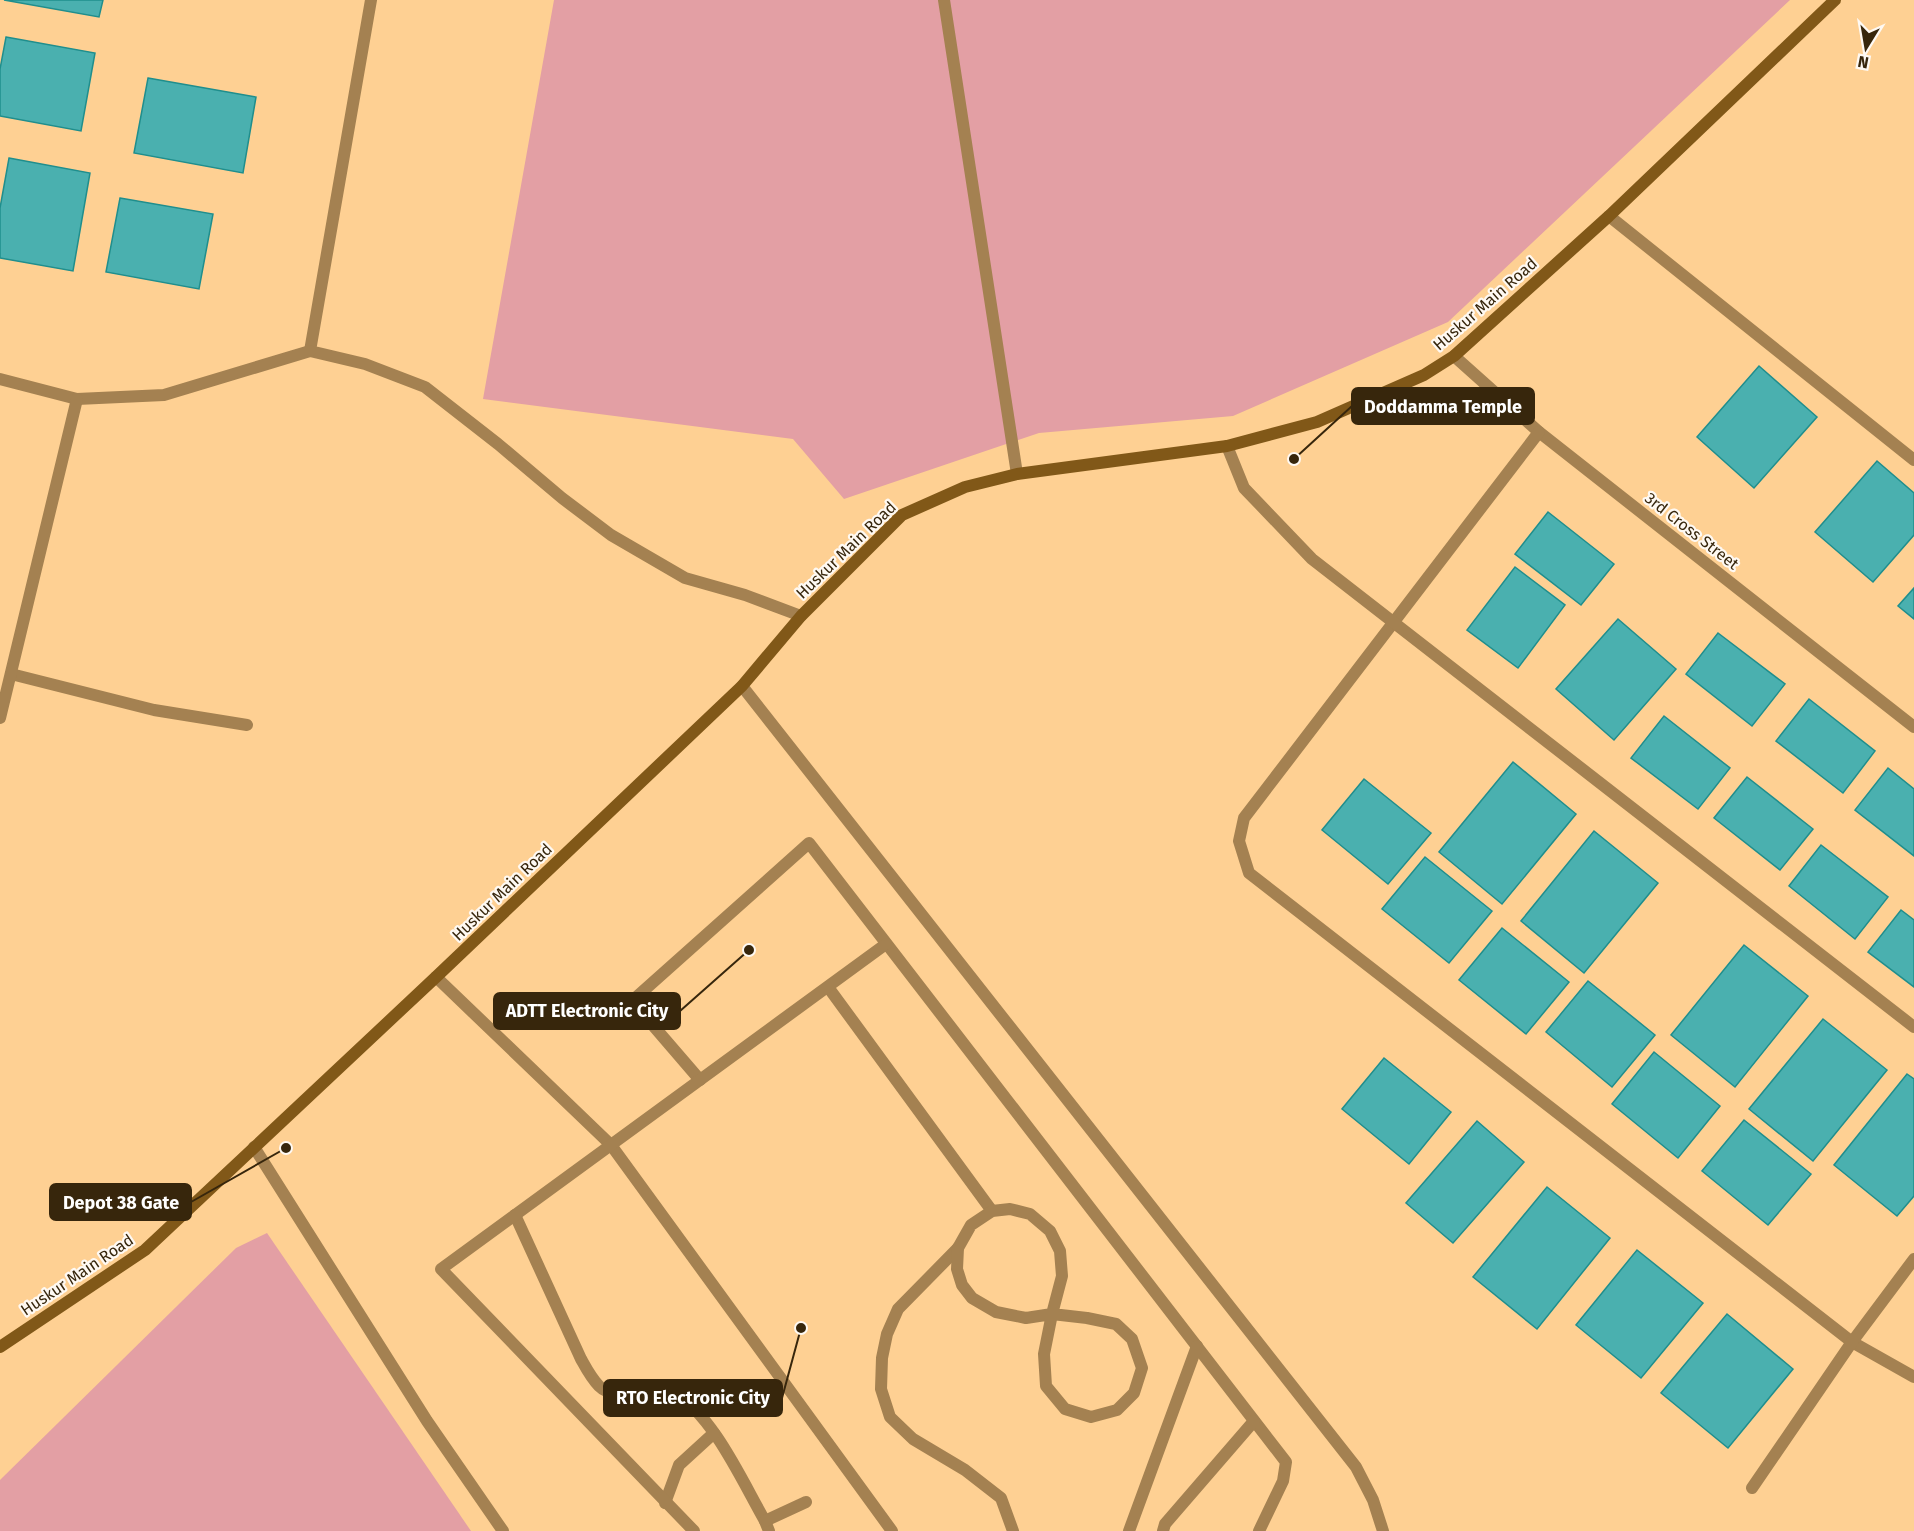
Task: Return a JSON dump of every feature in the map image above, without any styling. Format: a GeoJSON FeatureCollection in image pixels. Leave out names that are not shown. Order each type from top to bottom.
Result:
{"type":"FeatureCollection","features":[{"type":"Feature","properties":{"kind":"main road","name":"Huskur Main Road"},"geometry":{"type":"LineString","coordinates":[[0,1347],[145,1250],[742,686],[801,616],[902,515],[965,487],[1017,474],[1227,446],[1317,422],[1424,375],[1454,356],[1610,216],[1835,0]]}},
{"type":"Feature","properties":{"kind":"street"},"geometry":{"type":"LineString","coordinates":[[310,351],[371,0]]}},
{"type":"Feature","properties":{"kind":"street"},"geometry":{"type":"LineString","coordinates":[[944,0],[1017,474]]}},
{"type":"Feature","properties":{"kind":"street"},"geometry":{"type":"LineString","coordinates":[[1610,216],[1914,460]]}},
{"type":"Feature","properties":{"kind":"street"},"geometry":{"type":"LineString","coordinates":[[0,379],[77,399],[164,395],[310,351],[365,364],[425,387],[611,535],[685,578],[745,595],[801,616]]}},
{"type":"Feature","properties":{"kind":"street","name":"3rd Cross Street"},"geometry":{"type":"LineString","coordinates":[[1454,356],[1539,432],[1914,727]]}},
{"type":"Feature","properties":{"kind":"street"},"geometry":{"type":"LineString","coordinates":[[0,718],[77,399]]}},
{"type":"Feature","properties":{"kind":"street"},"geometry":{"type":"LineString","coordinates":[[1539,432],[1244,818],[1239,841],[1249,873],[1852,1342],[1914,1377]]}},
{"type":"Feature","properties":{"kind":"street"},"geometry":{"type":"LineString","coordinates":[[1227,446],[1244,488],[1311,559],[1914,1028]]}},
{"type":"Feature","properties":{"kind":"street"},"geometry":{"type":"LineString","coordinates":[[11,674],[154,710],[247,725]]}},
{"type":"Feature","properties":{"kind":"street"},"geometry":{"type":"LineString","coordinates":[[742,686],[1356,1467],[1373,1500],[1383,1531]]}},
{"type":"Feature","properties":{"kind":"street"},"geometry":{"type":"LineString","coordinates":[[700,1080],[632,1001],[809,843],[1286,1462],[1282,1481],[1259,1531]]}},
{"type":"Feature","properties":{"kind":"street"},"geometry":{"type":"LineString","coordinates":[[694,1531],[441,1269],[886,944]]}},
{"type":"Feature","properties":{"kind":"street"},"geometry":{"type":"LineString","coordinates":[[436,977],[611,1145],[892,1531]]}},
{"type":"Feature","properties":{"kind":"street"},"geometry":{"type":"LineString","coordinates":[[828,987],[992,1211]]}},
{"type":"Feature","properties":{"kind":"street"},"geometry":{"type":"LineString","coordinates":[[254,1147],[427,1421],[503,1531]]}},
{"type":"Feature","properties":{"kind":"street"},"geometry":{"type":"LineString","coordinates":[[958,1248],[957,1269],[962,1285],[972,1298],[996,1312],[1026,1318],[1052,1314],[1116,1324],[1132,1339],[1142,1368],[1134,1393],[1117,1410],[1091,1417],[1065,1409],[1046,1386],[1044,1354],[1052,1314],[1062,1276],[1060,1251],[1050,1231],[1030,1214],[1011,1209],[992,1211],[971,1225],[958,1248],[898,1309],[887,1334],[882,1358],[881,1389],[890,1417],[913,1439],[965,1470],[1002,1498],[1013,1531]]}},
{"type":"Feature","properties":{"kind":"street"},"geometry":{"type":"LineString","coordinates":[[515,1215],[581,1359],[600,1388],[615,1394],[655,1385],[670,1389],[695,1407],[714,1433],[767,1526],[806,1502]]}},
{"type":"Feature","properties":{"kind":"street"},"geometry":{"type":"LineString","coordinates":[[1752,1488],[1852,1342],[1914,1259]]}},
{"type":"Feature","properties":{"kind":"street"},"geometry":{"type":"LineString","coordinates":[[1129,1531],[1197,1346]]}},
{"type":"Feature","properties":{"kind":"street"},"geometry":{"type":"LineString","coordinates":[[1162,1531],[1165,1524],[1254,1421]]}},
{"type":"Feature","properties":{"kind":"street"},"geometry":{"type":"LineString","coordinates":[[665,1503],[679,1465],[714,1433]]}},
{"type":"Feature","properties":{"kind":"shaded area"},"geometry":{"type":"Polygon","coordinates":[[[554,0],[1790,0],[1448,322],[1233,416],[1039,433],[844,499],[793,439],[483,399],[554,0]]]}},
{"type":"Feature","properties":{"kind":"shaded area"},"geometry":{"type":"Polygon","coordinates":[[[267,1233],[471,1531],[0,1531],[0,1480],[236,1248],[267,1233]]]}},
{"type":"Feature","properties":{"kind":"building"},"geometry":{"type":"Polygon","coordinates":[[[4,0],[103,0],[99,17],[4,0]]]}},
{"type":"Feature","properties":{"kind":"building"},"geometry":{"type":"Polygon","coordinates":[[[6,37],[95,53],[81,131],[0,116],[0,69],[6,37]]]}},
{"type":"Feature","properties":{"kind":"building"},"geometry":{"type":"Polygon","coordinates":[[[148,78],[256,97],[243,173],[134,153],[148,78]]]}},
{"type":"Feature","properties":{"kind":"building"},"geometry":{"type":"Polygon","coordinates":[[[9,158],[90,173],[73,271],[0,258],[0,208],[9,158]]]}},
{"type":"Feature","properties":{"kind":"building"},"geometry":{"type":"Polygon","coordinates":[[[120,198],[213,214],[199,289],[106,272],[120,198]]]}},
{"type":"Feature","properties":{"kind":"building"},"geometry":{"type":"Polygon","coordinates":[[[1759,366],[1817,417],[1754,488],[1697,437],[1759,366]]]}},
{"type":"Feature","properties":{"kind":"building"},"geometry":{"type":"Polygon","coordinates":[[[1877,461],[1914,493],[1914,535],[1873,582],[1815,532],[1877,461]]]}},
{"type":"Feature","properties":{"kind":"building"},"geometry":{"type":"Polygon","coordinates":[[[1548,512],[1614,564],[1581,605],[1515,554],[1548,512]]]}},
{"type":"Feature","properties":{"kind":"building"},"geometry":{"type":"Polygon","coordinates":[[[1515,567],[1565,605],[1518,668],[1467,630],[1515,567]]]}},
{"type":"Feature","properties":{"kind":"building"},"geometry":{"type":"Polygon","coordinates":[[[1914,588],[1914,619],[1898,606],[1914,588]]]}},
{"type":"Feature","properties":{"kind":"building"},"geometry":{"type":"Polygon","coordinates":[[[1618,619],[1676,669],[1614,740],[1556,689],[1618,619]]]}},
{"type":"Feature","properties":{"kind":"building"},"geometry":{"type":"Polygon","coordinates":[[[1718,633],[1785,684],[1752,726],[1686,674],[1718,633]]]}},
{"type":"Feature","properties":{"kind":"building"},"geometry":{"type":"Polygon","coordinates":[[[1809,699],[1875,751],[1843,793],[1776,741],[1809,699]]]}},
{"type":"Feature","properties":{"kind":"building"},"geometry":{"type":"Polygon","coordinates":[[[1664,716],[1730,768],[1698,809],[1631,758],[1664,716]]]}},
{"type":"Feature","properties":{"kind":"building"},"geometry":{"type":"Polygon","coordinates":[[[1513,762],[1576,814],[1502,904],[1439,852],[1513,762]]]}},
{"type":"Feature","properties":{"kind":"building"},"geometry":{"type":"Polygon","coordinates":[[[1888,768],[1914,789],[1914,856],[1855,810],[1888,768]]]}},
{"type":"Feature","properties":{"kind":"building"},"geometry":{"type":"Polygon","coordinates":[[[1747,777],[1813,829],[1780,870],[1714,818],[1747,777]]]}},
{"type":"Feature","properties":{"kind":"building"},"geometry":{"type":"Polygon","coordinates":[[[1364,779],[1431,833],[1388,884],[1322,830],[1364,779]]]}},
{"type":"Feature","properties":{"kind":"building"},"geometry":{"type":"Polygon","coordinates":[[[1594,831],[1658,883],[1584,973],[1521,921],[1594,831]]]}},
{"type":"Feature","properties":{"kind":"building"},"geometry":{"type":"Polygon","coordinates":[[[1821,845],[1888,897],[1855,939],[1789,886],[1821,845]]]}},
{"type":"Feature","properties":{"kind":"building"},"geometry":{"type":"Polygon","coordinates":[[[1425,857],[1492,911],[1449,963],[1382,909],[1425,857]]]}},
{"type":"Feature","properties":{"kind":"building"},"geometry":{"type":"Polygon","coordinates":[[[1901,910],[1914,920],[1914,987],[1868,952],[1901,910]]]}},
{"type":"Feature","properties":{"kind":"building"},"geometry":{"type":"Polygon","coordinates":[[[1502,928],[1569,982],[1526,1034],[1459,980],[1502,928]]]}},
{"type":"Feature","properties":{"kind":"building"},"geometry":{"type":"Polygon","coordinates":[[[1744,945],[1808,996],[1735,1087],[1671,1035],[1744,945]]]}},
{"type":"Feature","properties":{"kind":"building"},"geometry":{"type":"Polygon","coordinates":[[[1588,981],[1655,1035],[1612,1087],[1546,1032],[1588,981]]]}},
{"type":"Feature","properties":{"kind":"building"},"geometry":{"type":"Polygon","coordinates":[[[1823,1019],[1887,1070],[1813,1161],[1749,1109],[1823,1019]]]}},
{"type":"Feature","properties":{"kind":"building"},"geometry":{"type":"Polygon","coordinates":[[[1654,1052],[1720,1106],[1678,1158],[1612,1104],[1654,1052]]]}},
{"type":"Feature","properties":{"kind":"building"},"geometry":{"type":"Polygon","coordinates":[[[1384,1058],[1451,1112],[1409,1164],[1342,1109],[1384,1058]]]}},
{"type":"Feature","properties":{"kind":"building"},"geometry":{"type":"Polygon","coordinates":[[[1907,1074],[1914,1079],[1914,1196],[1897,1216],[1834,1165],[1907,1074]]]}},
{"type":"Feature","properties":{"kind":"building"},"geometry":{"type":"Polygon","coordinates":[[[1744,1120],[1811,1174],[1768,1225],[1702,1171],[1744,1120]]]}},
{"type":"Feature","properties":{"kind":"building"},"geometry":{"type":"Polygon","coordinates":[[[1477,1121],[1524,1162],[1453,1243],[1406,1203],[1477,1121]]]}},
{"type":"Feature","properties":{"kind":"building"},"geometry":{"type":"Polygon","coordinates":[[[1547,1187],[1610,1238],[1537,1329],[1473,1277],[1547,1187]]]}},
{"type":"Feature","properties":{"kind":"building"},"geometry":{"type":"Polygon","coordinates":[[[1637,1250],[1703,1303],[1641,1378],[1576,1325],[1637,1250]]]}},
{"type":"Feature","properties":{"kind":"building"},"geometry":{"type":"Polygon","coordinates":[[[1727,1314],[1793,1369],[1728,1448],[1661,1393],[1727,1314]]]}},
{"type":"Feature","properties":{"kind":"place","name":"Doddamma Temple"},"geometry":{"type":"Point","coordinates":[1294,459]}},
{"type":"Feature","properties":{"kind":"place","name":"ADTT Electronic City"},"geometry":{"type":"Point","coordinates":[749,950]}},
{"type":"Feature","properties":{"kind":"place","name":"Depot 38 Gate"},"geometry":{"type":"Point","coordinates":[286,1148]}},
{"type":"Feature","properties":{"kind":"place","name":"RTO Electronic City"},"geometry":{"type":"Point","coordinates":[801,1328]}}]}
